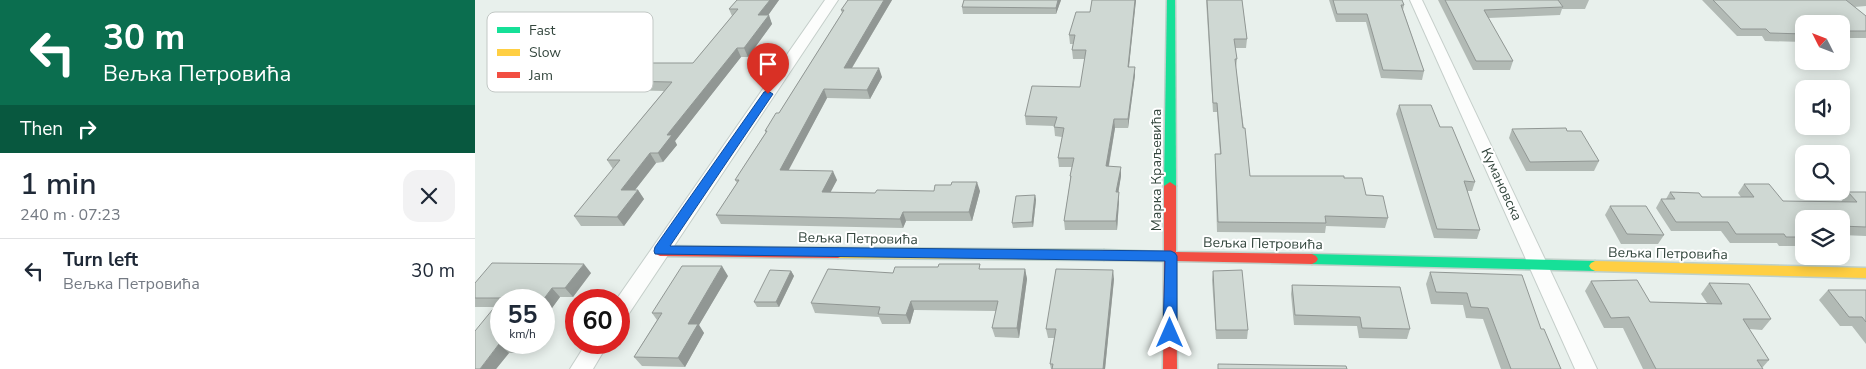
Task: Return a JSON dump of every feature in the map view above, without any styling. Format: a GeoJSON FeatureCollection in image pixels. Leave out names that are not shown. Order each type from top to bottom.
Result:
{"type":"FeatureCollection","features":[{"type":"Feature","properties":{"kind":"street"},"geometry":{"type":"LineString","coordinates":[[630,296],[833,0]]}},
{"type":"Feature","properties":{"kind":"street","name":"Марка Краљевића"},"geometry":{"type":"LineString","coordinates":[[1170,369],[1171,0]]}},
{"type":"Feature","properties":{"kind":"street","name":"Кумановска"},"geometry":{"type":"LineString","coordinates":[[1416,0],[1586,369]]}},
{"type":"Feature","properties":{"kind":"street","name":"Вељка Петровића"},"geometry":{"type":"LineString","coordinates":[[660,251],[1171,256],[1866,273]]}},
{"type":"Feature","properties":{"kind":"street"},"geometry":{"type":"LineString","coordinates":[[581,369],[591,354]]}},
{"type":"Feature","properties":{"kind":"building"},"geometry":{"type":"Polygon","coordinates":[[[737,0],[770,0],[758,15],[769,15],[744,48],[737,48],[667,135],[672,135],[658,153],[650,153],[621,190],[638,190],[617,217],[574,216],[620,160],[607,160],[672,82],[653,82],[653,63],[693,63],[738,9],[729,9],[737,0]]]}},
{"type":"Feature","properties":{"kind":"building"},"geometry":{"type":"Polygon","coordinates":[[[848,0],[884,0],[844,68],[879,68],[867,90],[824,89],[780,170],[833,171],[822,192],[875,193],[877,190],[934,191],[935,185],[951,185],[952,182],[977,182],[969,212],[903,212],[900,219],[716,215],[739,180],[735,180],[767,131],[765,131],[776,113],[779,113],[844,10],[841,10],[848,0]]]}},
{"type":"Feature","properties":{"kind":"building"},"geometry":{"type":"Polygon","coordinates":[[[964,0],[1058,0],[1056,8],[962,7],[964,0]]]}},
{"type":"Feature","properties":{"kind":"building"},"geometry":{"type":"Polygon","coordinates":[[[1092,0],[1135,0],[1128,67],[1135,67],[1128,119],[1114,119],[1106,166],[1121,167],[1116,192],[1119,192],[1116,221],[1064,221],[1074,158],[1058,158],[1064,128],[1054,127],[1057,117],[1025,116],[1032,86],[1080,87],[1086,50],[1072,50],[1075,35],[1069,35],[1076,12],[1090,12],[1092,0]]]}},
{"type":"Feature","properties":{"kind":"building"},"geometry":{"type":"Polygon","coordinates":[[[1207,0],[1242,0],[1247,39],[1234,39],[1250,176],[1344,176],[1344,178],[1362,178],[1366,195],[1383,196],[1388,218],[1325,216],[1326,223],[1218,222],[1215,154],[1221,154],[1217,103],[1213,103],[1207,0]]]}},
{"type":"Feature","properties":{"kind":"building"},"geometry":{"type":"Polygon","coordinates":[[[1333,0],[1402,0],[1404,5],[1401,5],[1424,71],[1383,70],[1367,14],[1337,14],[1333,0]]]}},
{"type":"Feature","properties":{"kind":"building"},"geometry":{"type":"Polygon","coordinates":[[[1445,0],[1558,0],[1563,7],[1484,10],[1513,61],[1476,61],[1445,0]]]}},
{"type":"Feature","properties":{"kind":"building"},"geometry":{"type":"Polygon","coordinates":[[[1713,0],[1846,0],[1866,16],[1866,31],[1850,31],[1850,15],[1795,15],[1795,34],[1770,33],[1766,29],[1741,29],[1713,0]]]}},
{"type":"Feature","properties":{"kind":"building"},"geometry":{"type":"Polygon","coordinates":[[[1399,105],[1431,105],[1440,127],[1452,127],[1475,182],[1464,181],[1480,230],[1437,229],[1399,105]]]}},
{"type":"Feature","properties":{"kind":"building"},"geometry":{"type":"Polygon","coordinates":[[[1566,128],[1567,131],[1581,131],[1599,161],[1530,162],[1512,129],[1566,128]]]}},
{"type":"Feature","properties":{"kind":"building"},"geometry":{"type":"Polygon","coordinates":[[[1744,184],[1769,184],[1783,201],[1857,202],[1850,192],[1866,192],[1866,227],[1850,226],[1850,210],[1795,210],[1795,237],[1786,237],[1784,234],[1736,234],[1728,222],[1676,222],[1661,199],[1675,199],[1670,192],[1699,193],[1702,197],[1754,197],[1744,184]]]}},
{"type":"Feature","properties":{"kind":"building"},"geometry":{"type":"Polygon","coordinates":[[[1035,195],[1032,222],[1012,223],[1016,196],[1035,195]]]}},
{"type":"Feature","properties":{"kind":"building"},"geometry":{"type":"Polygon","coordinates":[[[1610,206],[1646,206],[1664,235],[1627,234],[1610,206]]]}},
{"type":"Feature","properties":{"kind":"building"},"geometry":{"type":"Polygon","coordinates":[[[492,263],[584,264],[565,288],[490,289],[490,298],[475,298],[475,283],[492,263]]]}},
{"type":"Feature","properties":{"kind":"building"},"geometry":{"type":"Polygon","coordinates":[[[939,264],[980,264],[979,269],[1025,269],[1017,328],[992,328],[998,301],[911,301],[906,315],[878,314],[880,307],[811,303],[828,269],[893,273],[895,267],[938,267],[939,264]]]}},
{"type":"Feature","properties":{"kind":"building"},"geometry":{"type":"Polygon","coordinates":[[[682,266],[722,266],[688,324],[698,324],[678,358],[634,357],[662,313],[652,313],[682,266]]]}},
{"type":"Feature","properties":{"kind":"building"},"geometry":{"type":"Polygon","coordinates":[[[1056,269],[1113,270],[1103,369],[1052,369],[1053,364],[1050,364],[1056,329],[1046,329],[1056,269]]]}},
{"type":"Feature","properties":{"kind":"building"},"geometry":{"type":"Polygon","coordinates":[[[770,270],[791,271],[776,302],[754,302],[770,270]]]}},
{"type":"Feature","properties":{"kind":"building"},"geometry":{"type":"Polygon","coordinates":[[[1242,270],[1248,330],[1216,330],[1213,271],[1242,270]]]}},
{"type":"Feature","properties":{"kind":"building"},"geometry":{"type":"Polygon","coordinates":[[[1430,272],[1522,275],[1541,329],[1544,329],[1561,369],[1511,369],[1488,308],[1471,307],[1467,293],[1436,292],[1430,272]]]}},
{"type":"Feature","properties":{"kind":"building"},"geometry":{"type":"Polygon","coordinates":[[[1637,280],[1650,302],[1722,304],[1709,283],[1749,284],[1771,319],[1743,319],[1769,360],[1757,360],[1763,369],[1656,369],[1629,317],[1611,318],[1591,281],[1637,280]]]}},
{"type":"Feature","properties":{"kind":"building"},"geometry":{"type":"Polygon","coordinates":[[[1292,285],[1400,287],[1410,329],[1362,328],[1360,317],[1295,315],[1292,285]]]}},
{"type":"Feature","properties":{"kind":"building"},"geometry":{"type":"Polygon","coordinates":[[[1828,290],[1866,290],[1866,322],[1862,317],[1849,317],[1828,290]]]}},
{"type":"Feature","properties":{"kind":"building"},"geometry":{"type":"Polygon","coordinates":[[[490,313],[491,354],[480,369],[475,369],[475,331],[490,313]]]}},
{"type":"Feature","properties":{"kind":"building"},"geometry":{"type":"Polygon","coordinates":[[[1218,364],[1346,366],[1347,369],[1218,369],[1218,364]]]}},
{"type":"Feature","properties":{"kind":"traffic: fast"},"geometry":{"type":"LineString","coordinates":[[1170,186],[1171,0]]}},
{"type":"Feature","properties":{"kind":"traffic: fast"},"geometry":{"type":"LineString","coordinates":[[1312,259],[1595,266]]}},
{"type":"Feature","properties":{"kind":"traffic: slow"},"geometry":{"type":"LineString","coordinates":[[838,253],[1104,255]]}},
{"type":"Feature","properties":{"kind":"traffic: slow"},"geometry":{"type":"LineString","coordinates":[[1595,266],[1866,273]]}},
{"type":"Feature","properties":{"kind":"traffic: jam"},"geometry":{"type":"LineString","coordinates":[[1170,186],[1170,369]]}},
{"type":"Feature","properties":{"kind":"traffic: jam"},"geometry":{"type":"LineString","coordinates":[[660,251],[838,253]]}},
{"type":"Feature","properties":{"kind":"traffic: jam"},"geometry":{"type":"LineString","coordinates":[[1104,255],[1312,259]]}},
{"type":"Feature","properties":{"kind":"route"},"geometry":{"type":"LineString","coordinates":[[768,94],[660,251],[1171,256],[1170,333]]}}]}
